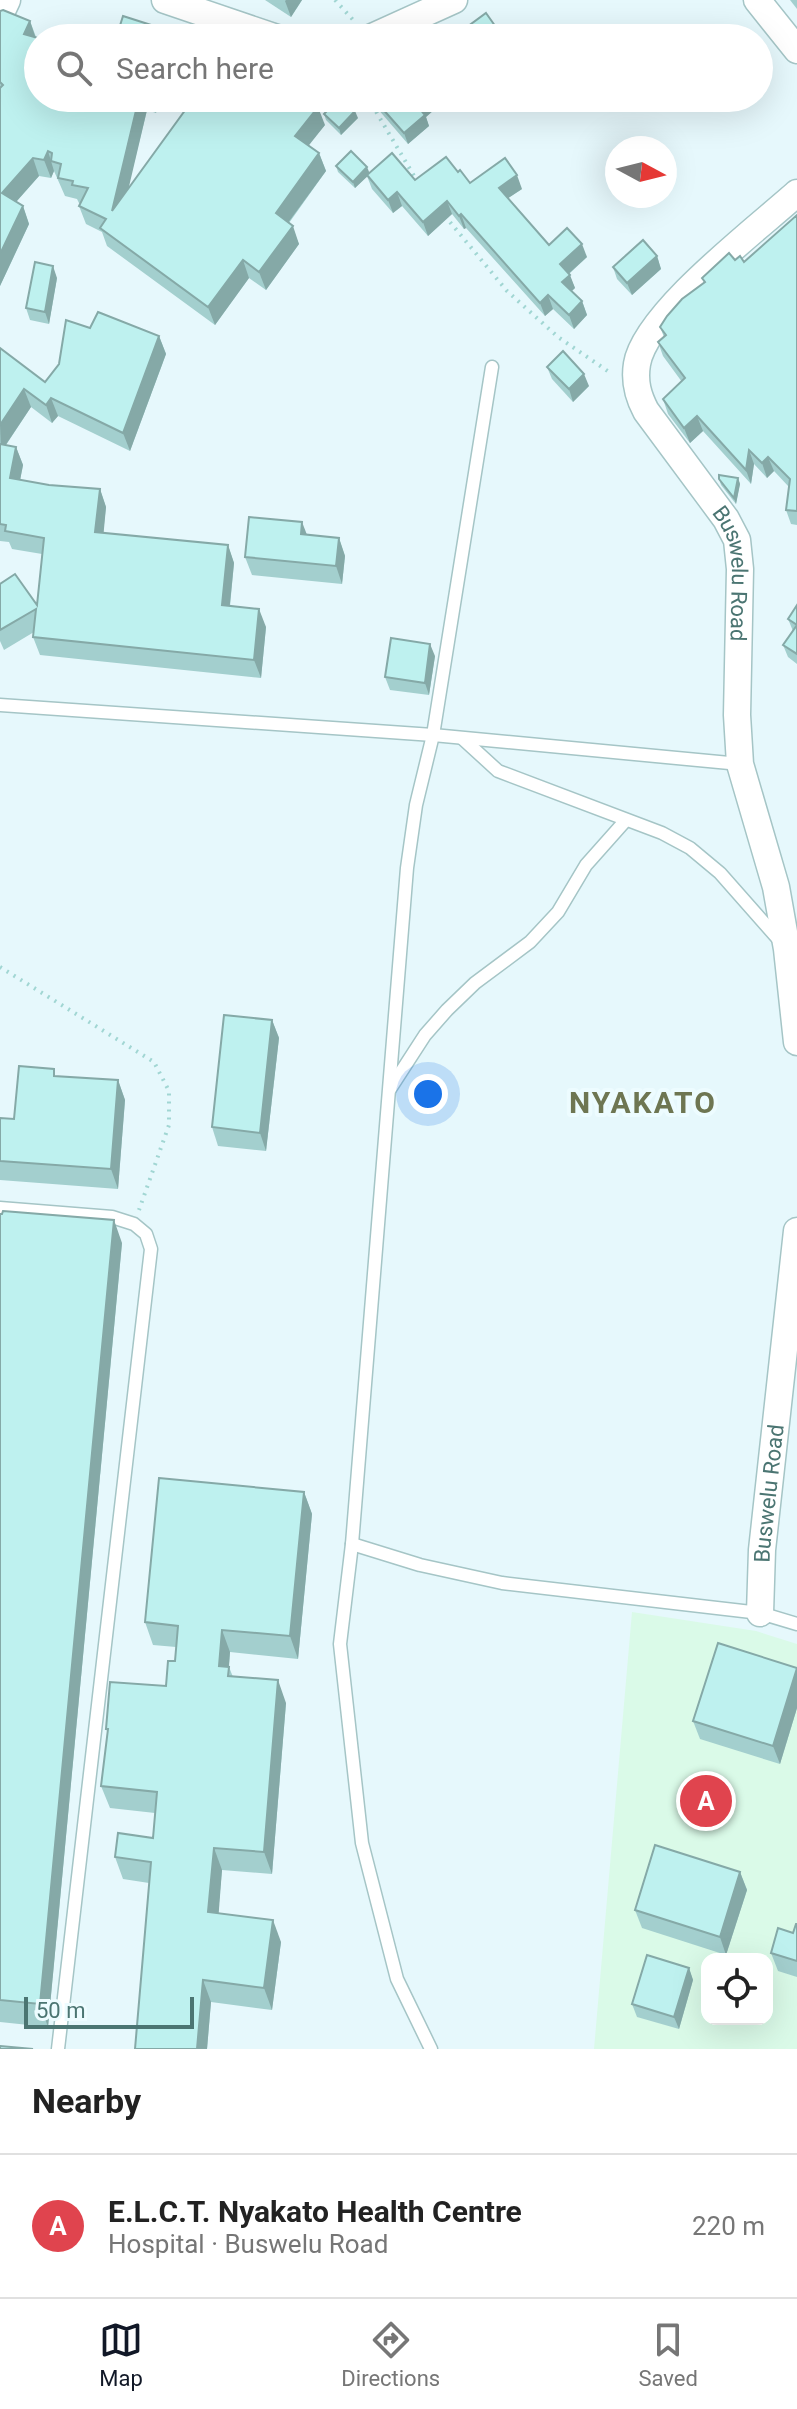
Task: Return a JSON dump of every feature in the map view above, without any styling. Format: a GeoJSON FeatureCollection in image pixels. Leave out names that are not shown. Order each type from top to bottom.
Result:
{"type":"FeatureCollection","features":[{"type":"Feature","properties":{"kind":"street"},"geometry":{"type":"LineString","coordinates":[[0,15],[7,0]]}},
{"type":"Feature","properties":{"kind":"street"},"geometry":{"type":"LineString","coordinates":[[165,0],[236,24]]}},
{"type":"Feature","properties":{"kind":"street"},"geometry":{"type":"LineString","coordinates":[[389,24],[454,0]]}},
{"type":"Feature","properties":{"kind":"street"},"geometry":{"type":"LineString","coordinates":[[757,0],[797,50]]}},
{"type":"Feature","properties":{"kind":"street"},"geometry":{"type":"LineString","coordinates":[[636,393],[637,364],[644,343],[676,301],[797,193]]}},
{"type":"Feature","properties":{"kind":"street","name":"Buswelu Road"},"geometry":{"type":"LineString","coordinates":[[636,393],[726,519],[737,540],[740,569],[737,715],[740,764],[776,887],[791,959],[797,1042]]}},
{"type":"Feature","properties":{"kind":"street","name":"Buswelu Road"},"geometry":{"type":"LineString","coordinates":[[760,1613],[762,1550],[797,1231]]}},
{"type":"Feature","properties":{"kind":"lane"},"geometry":{"type":"LineString","coordinates":[[431,2049],[397,1979],[362,1843],[340,1644],[352,1544],[407,868],[416,805],[433,735],[492,367]]}},
{"type":"Feature","properties":{"kind":"lane"},"geometry":{"type":"LineString","coordinates":[[0,705],[433,735],[740,764]]}},
{"type":"Feature","properties":{"kind":"lane"},"geometry":{"type":"LineString","coordinates":[[463,739],[498,771],[662,833],[690,848],[720,873],[791,959]]}},
{"type":"Feature","properties":{"kind":"lane"},"geometry":{"type":"LineString","coordinates":[[387,1092],[425,1035],[447,1010],[475,983],[530,942],[558,912],[586,865],[626,820]]}},
{"type":"Feature","properties":{"kind":"lane"},"geometry":{"type":"LineString","coordinates":[[0,1208],[112,1217],[134,1224],[146,1234],[151,1249],[58,2049]]}},
{"type":"Feature","properties":{"kind":"lane"},"geometry":{"type":"LineString","coordinates":[[352,1544],[420,1565],[502,1583],[760,1613],[797,1624]]}},
{"type":"Feature","properties":{"kind":"path"},"geometry":{"type":"LineString","coordinates":[[335,0],[357,24]]}},
{"type":"Feature","properties":{"kind":"path"},"geometry":{"type":"LineString","coordinates":[[376,112],[419,184]]}},
{"type":"Feature","properties":{"kind":"path"},"geometry":{"type":"LineString","coordinates":[[438,207],[507,291],[558,337],[636,393]]}},
{"type":"Feature","properties":{"kind":"path"},"geometry":{"type":"LineString","coordinates":[[0,967],[154,1062],[164,1081],[169,1091],[169,1125],[134,1224]]}},
{"type":"Feature","properties":{"kind":"shaded area"},"geometry":{"type":"Polygon","coordinates":[[[632,1612],[756,1631],[797,1644],[797,2049],[594,2049],[632,1612]]]}},
{"type":"Feature","properties":{"kind":"building"},"geometry":{"type":"Polygon","coordinates":[[[0,11],[30,21],[24,24],[24,112],[136,112],[112,211],[184,112],[314,112],[295,136],[319,153],[276,213],[293,226],[259,272],[243,260],[208,307],[100,228],[106,219],[79,206],[88,188],[58,178],[61,164],[51,161],[52,153],[48,151],[44,160],[33,158],[2,193],[23,206],[0,254],[0,88],[3,85],[0,82],[0,11]]]}},
{"type":"Feature","properties":{"kind":"building"},"geometry":{"type":"Polygon","coordinates":[[[486,13],[494,24],[471,24],[486,13]]]}},
{"type":"Feature","properties":{"kind":"building"},"geometry":{"type":"Polygon","coordinates":[[[123,16],[148,24],[120,24],[123,16]]]}},
{"type":"Feature","properties":{"kind":"building"},"geometry":{"type":"Polygon","coordinates":[[[326,112],[354,112],[339,128],[324,114],[326,112]]]}},
{"type":"Feature","properties":{"kind":"building"},"geometry":{"type":"Polygon","coordinates":[[[385,112],[422,112],[425,115],[404,133],[385,112]]]}},
{"type":"Feature","properties":{"kind":"building"},"geometry":{"type":"Polygon","coordinates":[[[351,151],[367,167],[353,182],[336,166],[351,151]]]}},
{"type":"Feature","properties":{"kind":"building"},"geometry":{"type":"Polygon","coordinates":[[[392,153],[415,180],[446,157],[470,183],[505,158],[517,175],[499,188],[549,245],[567,228],[582,244],[560,264],[570,275],[562,282],[582,301],[569,315],[548,295],[540,303],[447,201],[423,222],[397,192],[388,200],[367,175],[392,153]]]}},
{"type":"Feature","properties":{"kind":"building"},"geometry":{"type":"Polygon","coordinates":[[[797,215],[797,511],[786,510],[790,479],[768,457],[762,463],[749,450],[746,470],[697,416],[684,428],[663,399],[685,378],[658,342],[666,335],[660,327],[667,316],[682,299],[705,282],[702,278],[729,253],[735,260],[740,256],[744,262],[797,215]]]}},
{"type":"Feature","properties":{"kind":"building"},"geometry":{"type":"Polygon","coordinates":[[[643,240],[657,256],[627,283],[613,267],[643,240]]]}},
{"type":"Feature","properties":{"kind":"building"},"geometry":{"type":"Polygon","coordinates":[[[35,262],[53,266],[45,312],[26,308],[35,262]]]}},
{"type":"Feature","properties":{"kind":"building"},"geometry":{"type":"Polygon","coordinates":[[[98,312],[159,336],[123,433],[51,398],[46,405],[24,389],[0,425],[0,348],[45,382],[59,364],[66,320],[90,328],[98,312]]]}},
{"type":"Feature","properties":{"kind":"building"},"geometry":{"type":"Polygon","coordinates":[[[563,351],[584,374],[569,389],[547,367],[563,351]]]}},
{"type":"Feature","properties":{"kind":"building"},"geometry":{"type":"Polygon","coordinates":[[[0,444],[16,447],[10,478],[100,489],[95,532],[228,545],[222,605],[259,609],[254,660],[33,637],[36,609],[0,630],[0,584],[15,574],[37,605],[44,538],[5,531],[6,525],[0,524],[0,444]]]}},
{"type":"Feature","properties":{"kind":"building"},"geometry":{"type":"Polygon","coordinates":[[[719,475],[738,478],[734,498],[719,479],[719,475]]]}},
{"type":"Feature","properties":{"kind":"building"},"geometry":{"type":"Polygon","coordinates":[[[249,517],[302,522],[301,534],[339,538],[336,566],[245,557],[249,517]]]}},
{"type":"Feature","properties":{"kind":"building"},"geometry":{"type":"Polygon","coordinates":[[[797,605],[797,625],[788,619],[797,605]]]}},
{"type":"Feature","properties":{"kind":"building"},"geometry":{"type":"Polygon","coordinates":[[[797,625],[797,654],[783,645],[797,625]]]}},
{"type":"Feature","properties":{"kind":"building"},"geometry":{"type":"Polygon","coordinates":[[[391,638],[430,644],[425,683],[385,677],[391,638]]]}},
{"type":"Feature","properties":{"kind":"building"},"geometry":{"type":"Polygon","coordinates":[[[224,1015],[272,1020],[260,1133],[212,1127],[224,1015]]]}},
{"type":"Feature","properties":{"kind":"building"},"geometry":{"type":"Polygon","coordinates":[[[19,1066],[54,1069],[54,1076],[118,1080],[111,1169],[0,1161],[0,1118],[14,1119],[19,1066]]]}},
{"type":"Feature","properties":{"kind":"building"},"geometry":{"type":"Polygon","coordinates":[[[3,1211],[114,1220],[40,2004],[0,2000],[0,1214],[3,1211]]]}},
{"type":"Feature","properties":{"kind":"building"},"geometry":{"type":"Polygon","coordinates":[[[159,1478],[304,1492],[290,1636],[222,1630],[219,1666],[229,1667],[228,1676],[278,1680],[264,1852],[214,1848],[208,1912],[273,1920],[264,1988],[203,1980],[197,2049],[135,2049],[151,1862],[115,1857],[118,1833],[153,1838],[157,1792],[101,1786],[110,1682],[166,1686],[168,1661],[175,1661],[178,1626],[145,1622],[159,1478]]]}},
{"type":"Feature","properties":{"kind":"building"},"geometry":{"type":"Polygon","coordinates":[[[718,1643],[797,1668],[773,1746],[693,1721],[718,1643]]]}},
{"type":"Feature","properties":{"kind":"building"},"geometry":{"type":"Polygon","coordinates":[[[655,1845],[740,1872],[720,1937],[635,1910],[655,1845]]]}},
{"type":"Feature","properties":{"kind":"building"},"geometry":{"type":"Polygon","coordinates":[[[797,1924],[797,1961],[771,1953],[778,1928],[793,1933],[797,1924]]]}},
{"type":"Feature","properties":{"kind":"building"},"geometry":{"type":"Polygon","coordinates":[[[647,1955],[689,1968],[674,2017],[632,2004],[647,1955]]]}},
{"type":"Feature","properties":{"kind":"building"},"geometry":{"type":"Polygon","coordinates":[[[0,2046],[33,2049],[0,2049],[0,2046]]]}},
{"type":"Feature","properties":{"kind":"place","name":"E.L.C.T. Nyakato Health Centre"},"geometry":{"type":"Point","coordinates":[706,1801]}},
{"type":"Feature","properties":{"kind":"district","name":"NYAKATO"},"geometry":{"type":"Point","coordinates":[643,1102]}}]}
